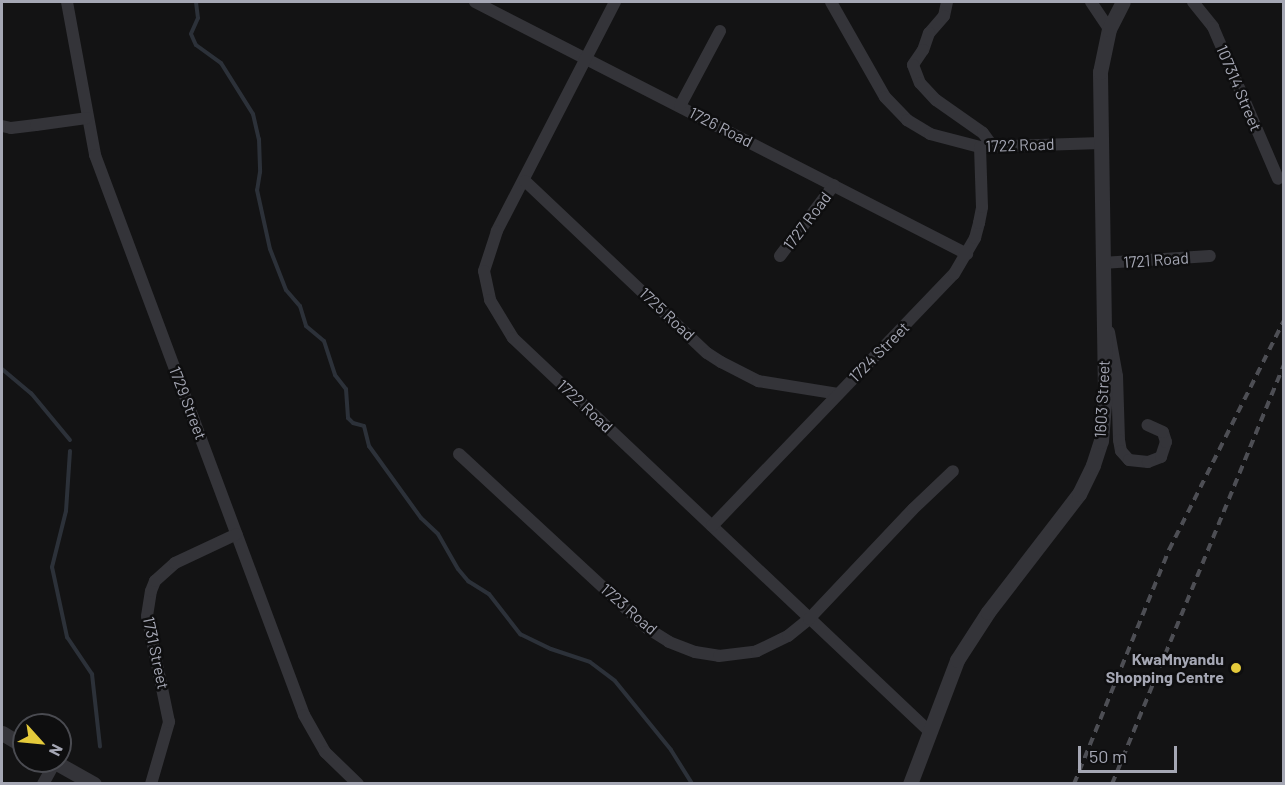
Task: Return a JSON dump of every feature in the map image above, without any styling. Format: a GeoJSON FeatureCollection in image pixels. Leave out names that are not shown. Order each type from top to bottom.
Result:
{"type":"FeatureCollection","features":[{"type":"Feature","properties":{"kind":"street","name":"1729 Street"},"geometry":{"type":"LineString","coordinates":[[67,2],[95,155],[313,734],[339,767],[358,783]]}},
{"type":"Feature","properties":{"kind":"street","name":"1726 Road"},"geometry":{"type":"LineString","coordinates":[[476,2],[967,254]]}},
{"type":"Feature","properties":{"kind":"street","name":"1722 Road"},"geometry":{"type":"LineString","coordinates":[[615,2],[585,57],[525,181],[497,231],[484,270],[487,292],[498,316],[513,338],[930,732]]}},
{"type":"Feature","properties":{"kind":"street","name":"1722 Road"},"geometry":{"type":"LineString","coordinates":[[831,2],[870,74],[895,109],[930,134],[987,147],[1101,143]]}},
{"type":"Feature","properties":{"kind":"street"},"geometry":{"type":"LineString","coordinates":[[947,2],[944,16],[929,33],[923,50],[913,65],[920,83],[936,100],[983,133],[987,147]]}},
{"type":"Feature","properties":{"kind":"street"},"geometry":{"type":"LineString","coordinates":[[1090,2],[1109,29]]}},
{"type":"Feature","properties":{"kind":"street","name":"1603 Street"},"geometry":{"type":"LineString","coordinates":[[910,783],[948,682],[968,640],[1060,521],[1093,465],[1101,441],[1104,416],[1104,323],[1100,72],[1109,29],[1123,2]]}},
{"type":"Feature","properties":{"kind":"street","name":"107314 Street"},"geometry":{"type":"LineString","coordinates":[[1193,2],[1213,27],[1278,179]]}},
{"type":"Feature","properties":{"kind":"street"},"geometry":{"type":"LineString","coordinates":[[680,106],[720,31]]}},
{"type":"Feature","properties":{"kind":"street"},"geometry":{"type":"LineString","coordinates":[[2,126],[27,126],[87,117]]}},
{"type":"Feature","properties":{"kind":"street","name":"1724 Street"},"geometry":{"type":"LineString","coordinates":[[712,526],[954,274],[975,238],[982,207],[987,147]]}},
{"type":"Feature","properties":{"kind":"street","name":"1725 Road"},"geometry":{"type":"LineString","coordinates":[[525,181],[707,352],[721,362],[758,381],[838,394]]}},
{"type":"Feature","properties":{"kind":"street","name":"1727 Road"},"geometry":{"type":"LineString","coordinates":[[780,256],[834,185]]}},
{"type":"Feature","properties":{"kind":"street","name":"1721 Road"},"geometry":{"type":"LineString","coordinates":[[1102,263],[1210,256]]}},
{"type":"Feature","properties":{"kind":"street"},"geometry":{"type":"LineString","coordinates":[[1104,323],[1108,331],[1117,376],[1121,452],[1129,460],[1148,462],[1161,457],[1166,442],[1163,432],[1147,425]]}},
{"type":"Feature","properties":{"kind":"street","name":"1723 Road"},"geometry":{"type":"LineString","coordinates":[[459,454],[647,628],[669,642],[694,652],[719,656],[756,651],[788,636],[809,619],[913,509],[953,471]]}},
{"type":"Feature","properties":{"kind":"street","name":"1731 Street"},"geometry":{"type":"LineString","coordinates":[[151,783],[169,722],[147,616],[151,591],[155,581],[175,563],[237,534]]}},
{"type":"Feature","properties":{"kind":"street"},"geometry":{"type":"LineString","coordinates":[[72,771],[94,783]]}},
{"type":"Feature","properties":{"kind":"waterway"},"geometry":{"type":"LineString","coordinates":[[196,2],[198,18],[191,34],[196,45],[221,63],[253,114],[259,139],[260,172],[257,190],[270,249],[286,290],[300,306],[306,326],[324,341],[335,375],[346,389],[348,418],[353,423],[364,426],[369,446],[421,518],[438,534],[458,569],[468,581],[489,594],[520,634],[551,649],[590,662],[615,681],[671,750],[692,784]]}},
{"type":"Feature","properties":{"kind":"waterway"},"geometry":{"type":"LineString","coordinates":[[2,369],[31,393],[70,440]]}},
{"type":"Feature","properties":{"kind":"waterway"},"geometry":{"type":"LineString","coordinates":[[70,451],[66,511],[52,567],[67,637],[92,674],[100,747]]}},
{"type":"Feature","properties":{"kind":"railway"},"geometry":{"type":"LineString","coordinates":[[1074,784],[1169,550],[1284,320]]}},
{"type":"Feature","properties":{"kind":"railway"},"geometry":{"type":"LineString","coordinates":[[1112,784],[1284,364]]}},
{"type":"Feature","properties":{"kind":"place","name":"KwaMnyandu Shopping Centre"},"geometry":{"type":"Point","coordinates":[1236,668]}}]}
